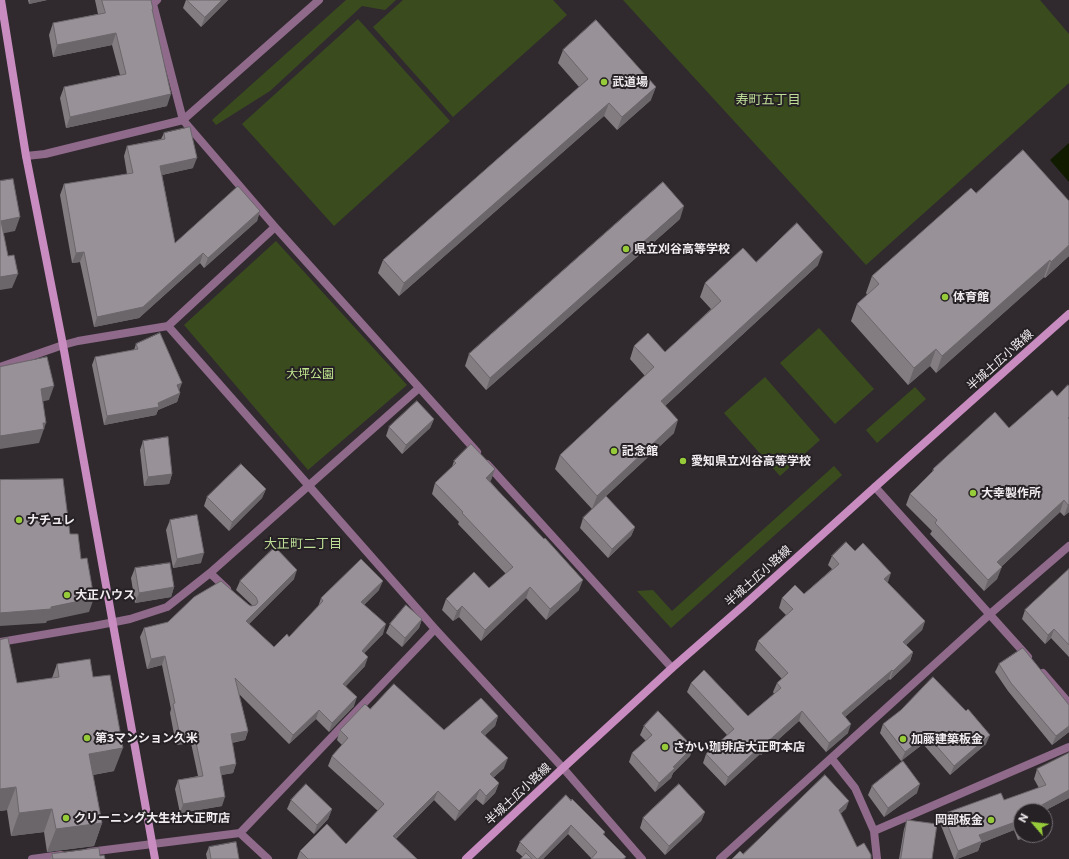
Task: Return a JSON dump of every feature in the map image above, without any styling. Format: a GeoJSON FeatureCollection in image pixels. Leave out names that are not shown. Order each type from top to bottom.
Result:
{"type":"FeatureCollection","features":[{"type":"Feature","properties":{"kind":"street"},"geometry":{"type":"LineString","coordinates":[[1,0],[26,156],[63,345],[155,859]]}},
{"type":"Feature","properties":{"kind":"street"},"geometry":{"type":"LineString","coordinates":[[157,0],[153,4],[183,120],[275,227],[672,668]]}},
{"type":"Feature","properties":{"kind":"street"},"geometry":{"type":"LineString","coordinates":[[26,156],[45,154],[183,120],[319,0]]}},
{"type":"Feature","properties":{"kind":"street"},"geometry":{"type":"LineString","coordinates":[[0,367],[78,341],[168,326],[275,227]]}},
{"type":"Feature","properties":{"kind":"street","name":"半城土広小路線"},"geometry":{"type":"LineString","coordinates":[[466,859],[672,668],[1069,314]]}},
{"type":"Feature","properties":{"kind":"street"},"geometry":{"type":"LineString","coordinates":[[168,326],[435,629],[563,768],[642,859]]}},
{"type":"Feature","properties":{"kind":"street"},"geometry":{"type":"LineString","coordinates":[[0,642],[130,619],[167,607],[210,573],[419,388]]}},
{"type":"Feature","properties":{"kind":"street"},"geometry":{"type":"LineString","coordinates":[[875,487],[1069,703]]}},
{"type":"Feature","properties":{"kind":"street"},"geometry":{"type":"LineString","coordinates":[[720,859],[832,759],[990,614],[1069,546]]}},
{"type":"Feature","properties":{"kind":"street"},"geometry":{"type":"LineString","coordinates":[[210,573],[232,594]]}},
{"type":"Feature","properties":{"kind":"street"},"geometry":{"type":"LineString","coordinates":[[32,859],[240,833],[435,629]]}},
{"type":"Feature","properties":{"kind":"street"},"geometry":{"type":"LineString","coordinates":[[874,832],[1069,748]]}},
{"type":"Feature","properties":{"kind":"street"},"geometry":{"type":"LineString","coordinates":[[832,759],[855,788],[874,832],[877,859]]}},
{"type":"Feature","properties":{"kind":"street"},"geometry":{"type":"LineString","coordinates":[[240,833],[268,859]]}},
{"type":"Feature","properties":{"kind":"green space"},"geometry":{"type":"Polygon","coordinates":[[[346,0],[396,0],[385,10],[362,6],[270,91],[216,125],[212,120],[346,0]]]}},
{"type":"Feature","properties":{"kind":"green space"},"geometry":{"type":"Polygon","coordinates":[[[403,0],[553,0],[567,15],[453,117],[373,27],[403,0]]]}},
{"type":"Feature","properties":{"kind":"green space"},"geometry":{"type":"Polygon","coordinates":[[[623,0],[1040,0],[1069,34],[1069,83],[866,265],[623,0]]]}},
{"type":"Feature","properties":{"kind":"green space"},"geometry":{"type":"Polygon","coordinates":[[[358,19],[450,121],[334,226],[242,124],[358,19]]]}},
{"type":"Feature","properties":{"kind":"green space","name":"大坪公園"},"geometry":{"type":"Polygon","coordinates":[[[276,241],[407,385],[308,470],[184,325],[276,241]]]}},
{"type":"Feature","properties":{"kind":"green space"},"geometry":{"type":"Polygon","coordinates":[[[819,328],[874,389],[835,424],[780,363],[819,328]]]}},
{"type":"Feature","properties":{"kind":"green space"},"geometry":{"type":"Polygon","coordinates":[[[765,377],[820,440],[780,476],[724,413],[765,377]]]}},
{"type":"Feature","properties":{"kind":"green space"},"geometry":{"type":"Polygon","coordinates":[[[915,387],[926,399],[877,443],[866,430],[915,387]]]}},
{"type":"Feature","properties":{"kind":"green space"},"geometry":{"type":"Polygon","coordinates":[[[834,466],[842,475],[671,628],[637,591],[653,590],[672,611],[834,466]]]}},
{"type":"Feature","properties":{"kind":"shaded area"},"geometry":{"type":"Polygon","coordinates":[[[1069,143],[1069,182],[1050,160],[1069,143]]]}},
{"type":"Feature","properties":{"kind":"building"},"geometry":{"type":"Polygon","coordinates":[[[102,0],[151,0],[171,94],[70,117],[64,87],[126,74],[116,33],[57,45],[53,23],[105,13],[102,0]]]}},
{"type":"Feature","properties":{"kind":"building"},"geometry":{"type":"Polygon","coordinates":[[[187,0],[222,0],[205,17],[187,0]]]}},
{"type":"Feature","properties":{"kind":"building"},"geometry":{"type":"Polygon","coordinates":[[[596,20],[656,87],[622,117],[609,103],[404,283],[383,260],[588,79],[563,50],[596,20]]]}},
{"type":"Feature","properties":{"kind":"building"},"geometry":{"type":"Polygon","coordinates":[[[190,127],[197,158],[160,166],[175,243],[238,186],[260,211],[208,258],[203,253],[143,307],[97,317],[84,252],[76,253],[64,184],[133,173],[127,146],[165,139],[164,133],[190,127]]]}},
{"type":"Feature","properties":{"kind":"building","name":"体育館"},"geometry":{"type":"Polygon","coordinates":[[[1023,150],[1069,201],[1069,245],[1051,262],[1050,260],[942,356],[936,349],[914,368],[857,304],[879,284],[872,276],[971,188],[976,193],[1023,150]]]}},
{"type":"Feature","properties":{"kind":"building"},"geometry":{"type":"Polygon","coordinates":[[[13,179],[20,217],[1,221],[8,256],[14,255],[18,274],[0,277],[0,181],[13,179]]]}},
{"type":"Feature","properties":{"kind":"building"},"geometry":{"type":"Polygon","coordinates":[[[663,182],[684,206],[490,378],[469,354],[663,182]]]}},
{"type":"Feature","properties":{"kind":"building"},"geometry":{"type":"Polygon","coordinates":[[[797,223],[823,252],[661,401],[678,420],[597,496],[560,455],[654,367],[634,346],[648,333],[665,352],[721,301],[705,283],[743,248],[756,262],[797,223]]]}},
{"type":"Feature","properties":{"kind":"building"},"geometry":{"type":"Polygon","coordinates":[[[160,333],[182,383],[177,385],[180,393],[158,403],[159,407],[107,416],[95,357],[138,349],[136,344],[160,333]]]}},
{"type":"Feature","properties":{"kind":"building"},"geometry":{"type":"Polygon","coordinates":[[[47,357],[54,386],[41,389],[46,423],[43,423],[44,429],[0,436],[0,367],[47,357]]]}},
{"type":"Feature","properties":{"kind":"building"},"geometry":{"type":"Polygon","coordinates":[[[1068,385],[1069,504],[1068,505],[1064,500],[997,562],[1002,567],[988,580],[935,523],[937,520],[910,494],[934,470],[933,469],[995,412],[1009,428],[1052,390],[1057,396],[1068,385]]]}},
{"type":"Feature","properties":{"kind":"building"},"geometry":{"type":"Polygon","coordinates":[[[417,401],[434,419],[406,445],[389,427],[417,401]]]}},
{"type":"Feature","properties":{"kind":"building"},"geometry":{"type":"Polygon","coordinates":[[[168,437],[172,474],[148,477],[143,441],[168,437]]]}},
{"type":"Feature","properties":{"kind":"building"},"geometry":{"type":"Polygon","coordinates":[[[471,444],[495,469],[486,478],[544,539],[545,538],[583,580],[550,609],[530,587],[485,630],[462,606],[457,611],[446,599],[474,572],[489,588],[513,567],[435,483],[456,463],[454,461],[471,444]]]}},
{"type":"Feature","properties":{"kind":"building"},"geometry":{"type":"Polygon","coordinates":[[[241,464],[266,489],[232,522],[207,497],[241,464]]]}},
{"type":"Feature","properties":{"kind":"building"},"geometry":{"type":"Polygon","coordinates":[[[63,479],[70,534],[78,534],[81,559],[87,558],[94,598],[51,607],[51,609],[0,613],[0,480],[63,479]]]}},
{"type":"Feature","properties":{"kind":"building"},"geometry":{"type":"Polygon","coordinates":[[[606,496],[635,527],[612,549],[583,518],[606,496]]]}},
{"type":"Feature","properties":{"kind":"building"},"geometry":{"type":"Polygon","coordinates":[[[197,515],[204,553],[177,559],[170,520],[197,515]]]}},
{"type":"Feature","properties":{"kind":"building"},"geometry":{"type":"Polygon","coordinates":[[[846,542],[855,551],[863,543],[891,573],[884,579],[925,621],[903,642],[913,652],[893,671],[892,670],[842,713],[851,724],[829,743],[802,711],[764,745],[763,744],[728,777],[706,754],[734,729],[691,683],[704,670],[748,716],[781,688],[777,683],[788,673],[758,641],[793,609],[782,598],[795,585],[804,594],[839,564],[832,556],[846,542]]]}},
{"type":"Feature","properties":{"kind":"building"},"geometry":{"type":"Polygon","coordinates":[[[275,547],[297,570],[246,621],[274,647],[287,634],[289,637],[323,601],[321,598],[361,559],[383,581],[361,602],[386,624],[362,651],[368,657],[343,684],[357,697],[332,723],[319,710],[293,735],[235,678],[248,731],[231,734],[236,764],[220,767],[225,797],[183,804],[178,780],[203,776],[194,733],[180,736],[165,656],[151,659],[144,628],[168,622],[194,597],[221,581],[249,605],[256,605],[258,602],[256,597],[240,581],[275,547]]]}},
{"type":"Feature","properties":{"kind":"building"},"geometry":{"type":"Polygon","coordinates":[[[170,563],[174,587],[139,593],[135,568],[170,563]]]}},
{"type":"Feature","properties":{"kind":"building"},"geometry":{"type":"Polygon","coordinates":[[[1069,569],[1069,645],[1054,629],[1048,635],[1025,610],[1069,569]]]}},
{"type":"Feature","properties":{"kind":"building"},"geometry":{"type":"Polygon","coordinates":[[[406,605],[422,619],[405,638],[390,624],[406,605]]]}},
{"type":"Feature","properties":{"kind":"building"},"geometry":{"type":"Polygon","coordinates":[[[8,638],[17,683],[59,677],[57,664],[90,659],[93,677],[110,675],[123,748],[89,754],[102,823],[56,829],[52,809],[19,813],[16,787],[0,789],[0,640],[8,638]]]}},
{"type":"Feature","properties":{"kind":"building"},"geometry":{"type":"Polygon","coordinates":[[[1023,648],[1069,705],[1069,726],[1056,736],[1011,683],[999,664],[1023,648]]]}},
{"type":"Feature","properties":{"kind":"building"},"geometry":{"type":"Polygon","coordinates":[[[933,677],[966,711],[968,709],[990,735],[954,766],[927,735],[905,752],[883,724],[901,710],[933,677]]]}},
{"type":"Feature","properties":{"kind":"building"},"geometry":{"type":"Polygon","coordinates":[[[394,684],[444,730],[481,698],[498,716],[481,732],[508,758],[490,774],[499,783],[486,796],[480,789],[459,811],[438,791],[393,836],[417,859],[308,859],[300,851],[327,824],[346,844],[384,804],[332,756],[348,738],[340,730],[365,704],[370,709],[394,684]]]}},
{"type":"Feature","properties":{"kind":"building"},"geometry":{"type":"Polygon","coordinates":[[[658,711],[693,747],[673,767],[675,768],[659,783],[632,753],[652,735],[644,726],[658,711]]]}},
{"type":"Feature","properties":{"kind":"building"},"geometry":{"type":"Polygon","coordinates":[[[1069,753],[1069,790],[1045,803],[1013,803],[1013,823],[979,835],[982,841],[958,851],[943,814],[1001,793],[1004,800],[1046,785],[1037,769],[1069,753]]]}},
{"type":"Feature","properties":{"kind":"building"},"geometry":{"type":"Polygon","coordinates":[[[903,761],[920,784],[888,808],[872,786],[903,761]]]}},
{"type":"Feature","properties":{"kind":"building"},"geometry":{"type":"Polygon","coordinates":[[[825,775],[849,801],[839,810],[857,847],[864,843],[871,855],[871,859],[732,859],[740,851],[743,854],[825,775]]]}},
{"type":"Feature","properties":{"kind":"building"},"geometry":{"type":"Polygon","coordinates":[[[306,784],[332,809],[317,825],[291,800],[306,784]]]}},
{"type":"Feature","properties":{"kind":"building"},"geometry":{"type":"Polygon","coordinates":[[[679,784],[705,812],[669,846],[643,818],[679,784]]]}},
{"type":"Feature","properties":{"kind":"building"},"geometry":{"type":"Polygon","coordinates":[[[566,795],[571,801],[572,799],[605,832],[603,834],[626,857],[623,859],[591,859],[597,852],[571,825],[538,859],[520,842],[566,795]]]}},
{"type":"Feature","properties":{"kind":"building"},"geometry":{"type":"Polygon","coordinates":[[[907,820],[937,824],[932,859],[901,859],[907,820]]]}},
{"type":"Feature","properties":{"kind":"building"},"geometry":{"type":"Polygon","coordinates":[[[236,842],[239,859],[211,859],[209,847],[236,842]]]}},
{"type":"Feature","properties":{"kind":"building"},"geometry":{"type":"Polygon","coordinates":[[[99,848],[100,856],[104,855],[105,859],[53,859],[52,854],[99,848]]]}},
{"type":"Feature","properties":{"kind":"building"},"geometry":{"type":"Polygon","coordinates":[[[526,853],[532,859],[521,859],[526,853]]]}},
{"type":"Feature","properties":{"kind":"place","name":"武道場"},"geometry":{"type":"Point","coordinates":[604,82]}},
{"type":"Feature","properties":{"kind":"place","name":"県立刈谷高等学校"},"geometry":{"type":"Point","coordinates":[626,249]}},
{"type":"Feature","properties":{"kind":"place","name":"体育館"},"geometry":{"type":"Point","coordinates":[945,297]}},
{"type":"Feature","properties":{"kind":"place","name":"記念館"},"geometry":{"type":"Point","coordinates":[614,451]}},
{"type":"Feature","properties":{"kind":"place","name":"愛知県立刈谷高等学校"},"geometry":{"type":"Point","coordinates":[683,461]}},
{"type":"Feature","properties":{"kind":"place","name":"大幸製作所"},"geometry":{"type":"Point","coordinates":[973,493]}},
{"type":"Feature","properties":{"kind":"place","name":"ナチュレ"},"geometry":{"type":"Point","coordinates":[19,520]}},
{"type":"Feature","properties":{"kind":"place","name":"大正ハウス"},"geometry":{"type":"Point","coordinates":[67,595]}},
{"type":"Feature","properties":{"kind":"place","name":"第3マンション久米"},"geometry":{"type":"Point","coordinates":[87,738]}},
{"type":"Feature","properties":{"kind":"place","name":"加藤建築板金"},"geometry":{"type":"Point","coordinates":[903,739]}},
{"type":"Feature","properties":{"kind":"place","name":"さかい珈琲店大正町本店"},"geometry":{"type":"Point","coordinates":[665,747]}},
{"type":"Feature","properties":{"kind":"place","name":"クリーニング大生社大正町店"},"geometry":{"type":"Point","coordinates":[66,818]}},
{"type":"Feature","properties":{"kind":"place","name":"岡部板金"},"geometry":{"type":"Point","coordinates":[991,820]}},
{"type":"Feature","properties":{"kind":"district","name":"寿町五丁目"},"geometry":{"type":"Point","coordinates":[768,100]}},
{"type":"Feature","properties":{"kind":"district","name":"大正町二丁目"},"geometry":{"type":"Point","coordinates":[303,544]}}]}
